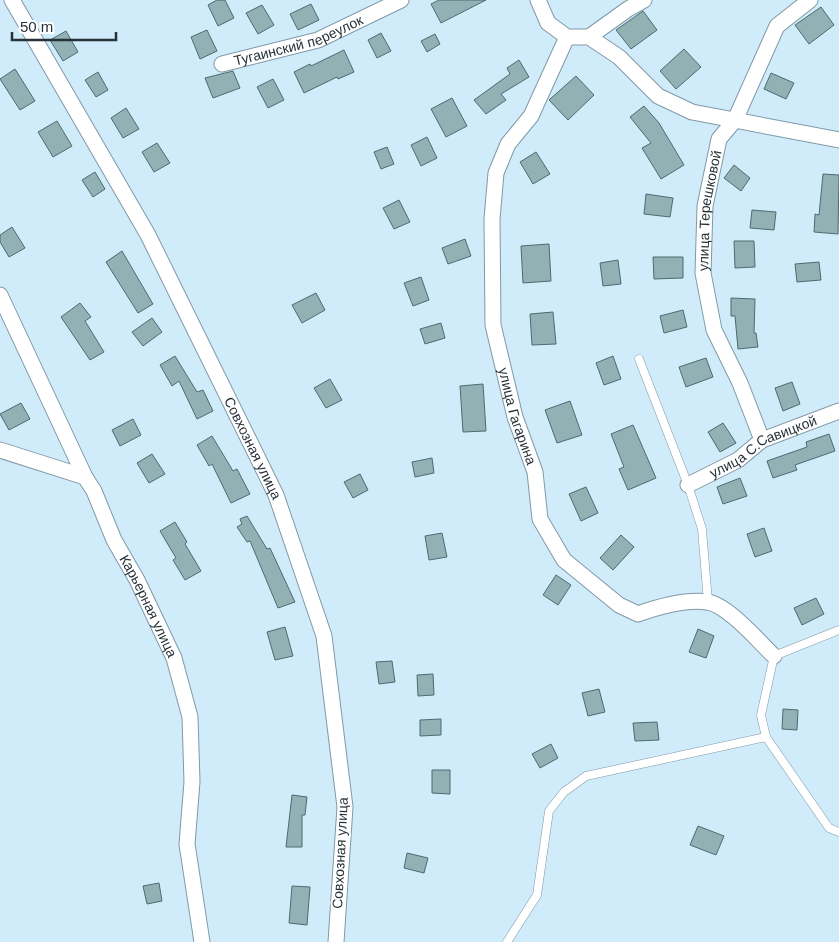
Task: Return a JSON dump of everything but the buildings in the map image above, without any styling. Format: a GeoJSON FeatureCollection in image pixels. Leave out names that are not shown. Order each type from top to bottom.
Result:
{"type":"FeatureCollection","features":[{"type":"Feature","properties":{"kind":"street","name":"Совхозная улица"},"geometry":{"type":"LineString","coordinates":[[12,0],[148,235],[276,495],[324,636],[345,807],[336,942]]}},
{"type":"Feature","properties":{"kind":"street","name":"Тугаинский переулок"},"geometry":{"type":"LineString","coordinates":[[222,64],[318,40],[401,0]]}},
{"type":"Feature","properties":{"kind":"street"},"geometry":{"type":"LineString","coordinates":[[538,0],[548,23],[567,37],[589,37],[619,57],[658,96],[692,112],[839,140]]}},
{"type":"Feature","properties":{"kind":"street"},"geometry":{"type":"LineString","coordinates":[[589,37],[644,0]]}},
{"type":"Feature","properties":{"kind":"street","name":"улица Терешковой"},"geometry":{"type":"LineString","coordinates":[[762,440],[740,383],[714,330],[703,272],[705,206],[719,139],[735,120],[776,26],[810,0]]}},
{"type":"Feature","properties":{"kind":"street","name":"улица Гагарина"},"geometry":{"type":"LineString","coordinates":[[567,37],[531,116],[508,144],[496,173],[492,219],[494,324],[515,417],[535,472],[540,519],[564,560],[619,605],[638,614],[663,605],[708,602]]}},
{"type":"Feature","properties":{"kind":"street","name":"Карьерная улица"},"geometry":{"type":"LineString","coordinates":[[0,295],[85,477],[94,491],[114,540],[137,580],[174,658],[190,717],[192,782],[187,844],[202,942]]}},
{"type":"Feature","properties":{"kind":"street","name":"улица С.Савицкой"},"geometry":{"type":"LineString","coordinates":[[688,485],[738,460],[762,440],[839,411]]}},
{"type":"Feature","properties":{"kind":"street"},"geometry":{"type":"LineString","coordinates":[[0,450],[85,477]]}},
{"type":"Feature","properties":{"kind":"street"},"geometry":{"type":"LineString","coordinates":[[708,602],[724,609],[774,656]]}},
{"type":"Feature","properties":{"kind":"lane"},"geometry":{"type":"LineString","coordinates":[[639,359],[688,485],[702,529],[708,602]]}},
{"type":"Feature","properties":{"kind":"lane"},"geometry":{"type":"LineString","coordinates":[[839,630],[774,656],[761,715],[766,737],[829,828],[839,832]]}},
{"type":"Feature","properties":{"kind":"lane"},"geometry":{"type":"LineString","coordinates":[[507,942],[537,895],[549,811],[564,792],[586,776],[766,737]]}}]}
